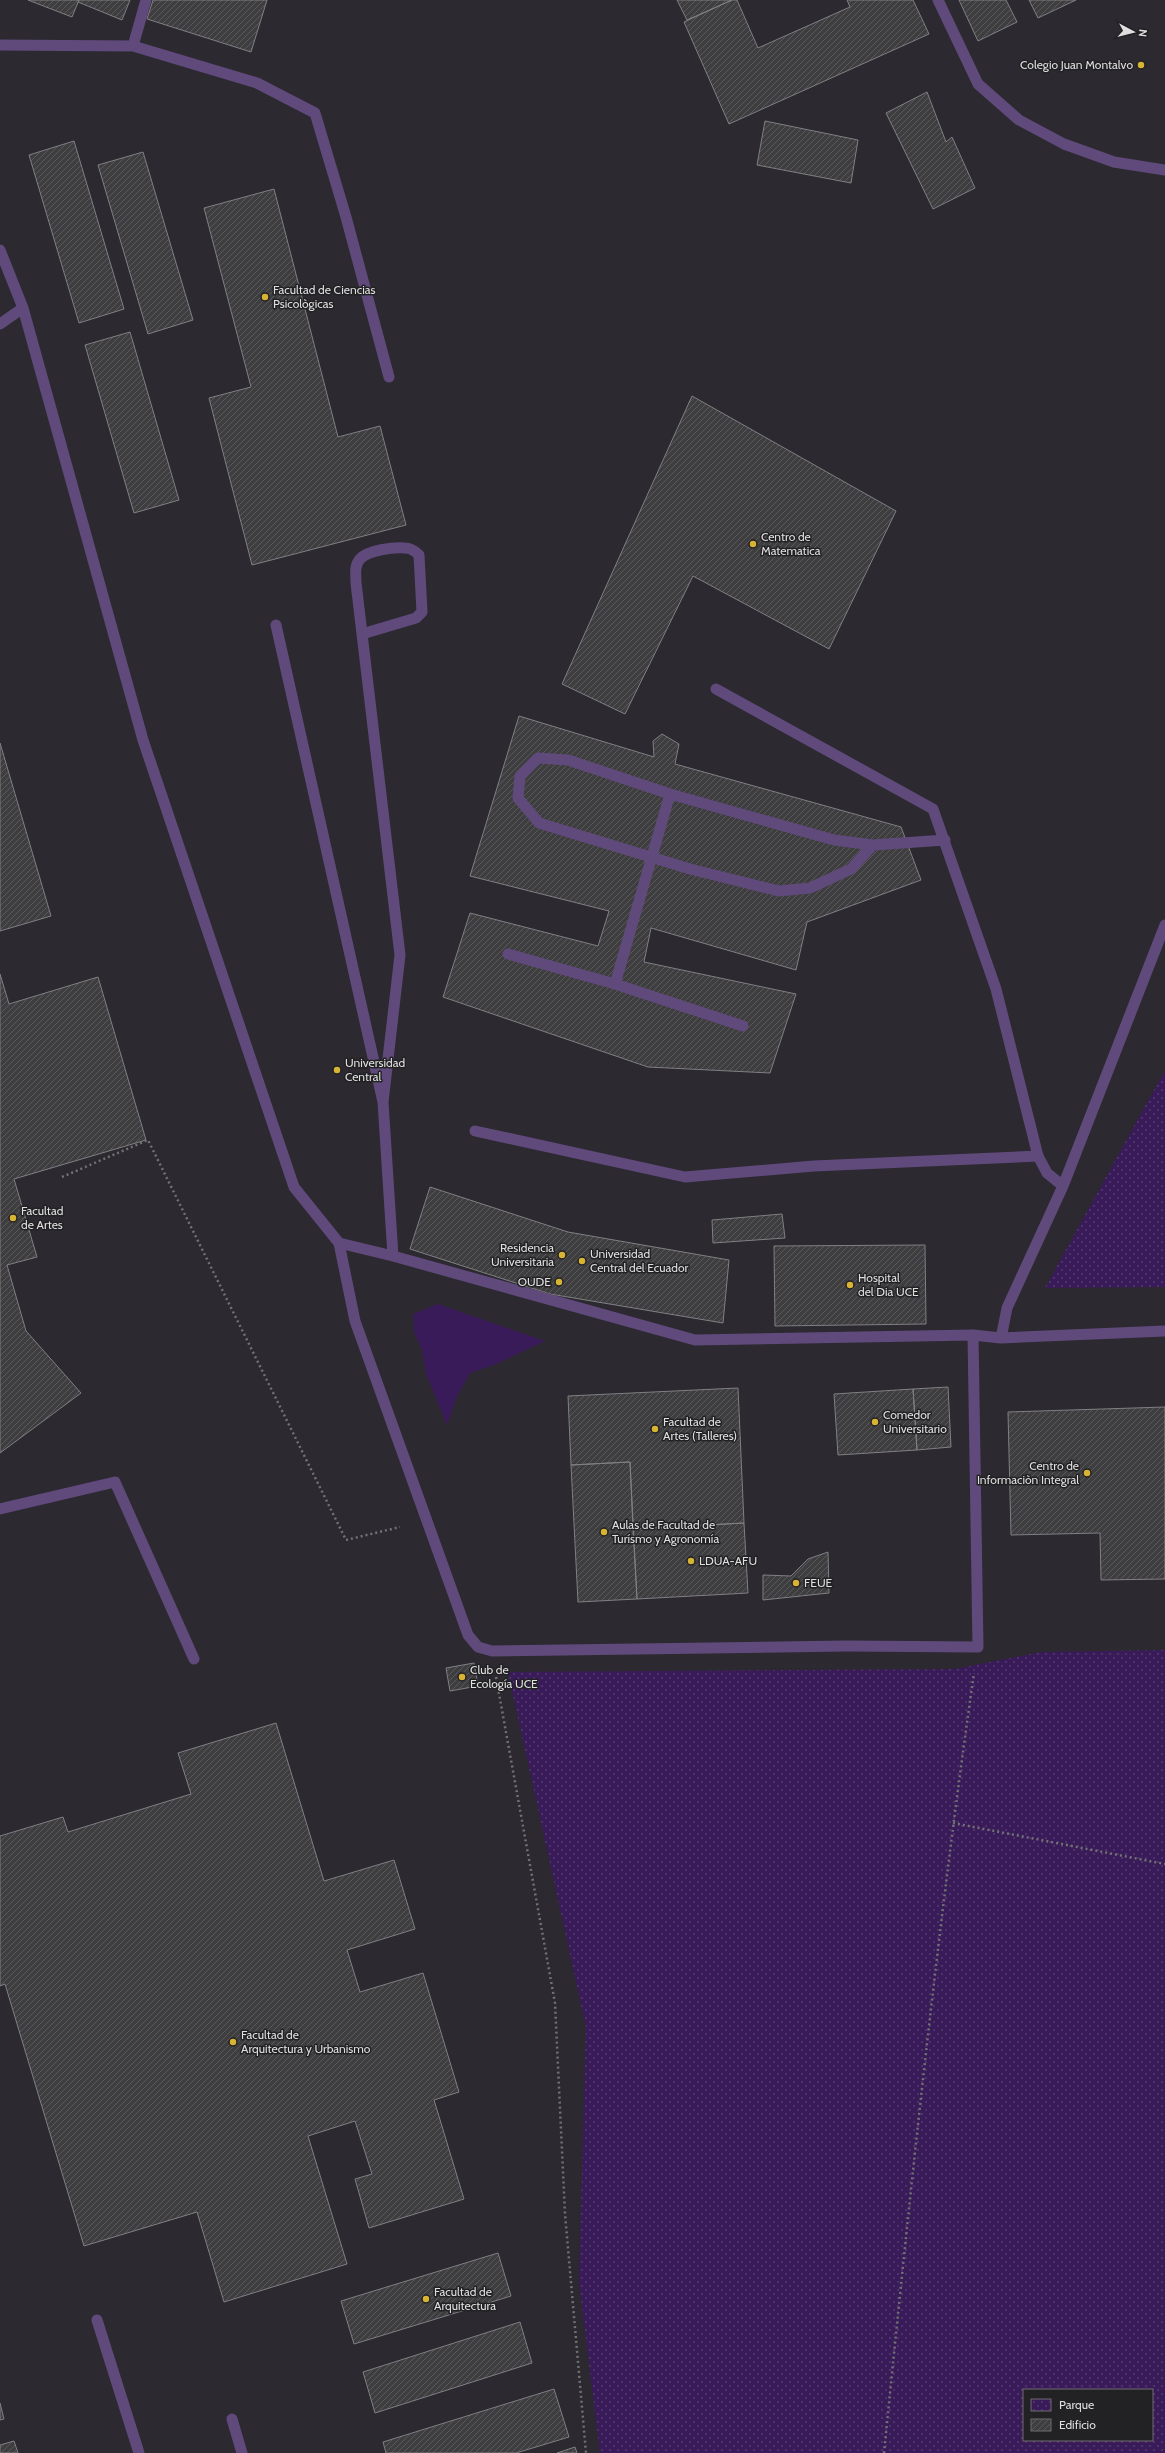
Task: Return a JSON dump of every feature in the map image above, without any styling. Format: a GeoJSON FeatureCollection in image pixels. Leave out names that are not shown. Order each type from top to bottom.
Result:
{"type":"FeatureCollection","features":[{"type":"Feature","properties":{"kind":"lane"},"geometry":{"type":"LineString","coordinates":[[133,46],[146,0]]}},
{"type":"Feature","properties":{"kind":"lane"},"geometry":{"type":"LineString","coordinates":[[938,0],[978,84],[1019,120],[1064,144],[1114,162],[1165,170]]}},
{"type":"Feature","properties":{"kind":"lane"},"geometry":{"type":"LineString","coordinates":[[0,45],[133,46],[256,83],[315,113],[346,217],[389,377]]}},
{"type":"Feature","properties":{"kind":"lane"},"geometry":{"type":"LineString","coordinates":[[0,250],[23,308],[143,740],[294,1187],[339,1243],[355,1321],[468,1636],[478,1647],[492,1651],[978,1647],[973,1335]]}},
{"type":"Feature","properties":{"kind":"lane"},"geometry":{"type":"LineString","coordinates":[[0,324],[23,308]]}},
{"type":"Feature","properties":{"kind":"lane"},"geometry":{"type":"LineString","coordinates":[[362,634],[416,618],[422,612],[419,555],[413,549],[406,548],[367,553],[361,558],[356,568],[362,634],[400,955],[383,1102]]}},
{"type":"Feature","properties":{"kind":"lane"},"geometry":{"type":"LineString","coordinates":[[276,625],[383,1102],[393,1256]]}},
{"type":"Feature","properties":{"kind":"lane"},"geometry":{"type":"LineString","coordinates":[[716,689],[934,809],[996,989],[1038,1156],[1047,1173],[1063,1186]]}},
{"type":"Feature","properties":{"kind":"lane"},"geometry":{"type":"LineString","coordinates":[[873,845],[851,869],[810,888],[779,890],[652,857],[539,823],[518,798],[520,776],[538,758],[568,760],[670,794],[834,840],[873,845],[945,840]]}},
{"type":"Feature","properties":{"kind":"lane"},"geometry":{"type":"LineString","coordinates":[[615,984],[670,794]]}},
{"type":"Feature","properties":{"kind":"lane"},"geometry":{"type":"LineString","coordinates":[[1000,1338],[1007,1308],[1063,1186],[1165,925]]}},
{"type":"Feature","properties":{"kind":"lane"},"geometry":{"type":"LineString","coordinates":[[508,954],[615,984],[743,1026]]}},
{"type":"Feature","properties":{"kind":"lane"},"geometry":{"type":"LineString","coordinates":[[476,1131],[685,1177],[814,1166],[1038,1156]]}},
{"type":"Feature","properties":{"kind":"lane"},"geometry":{"type":"LineString","coordinates":[[339,1243],[393,1256],[695,1340],[973,1335],[1000,1338],[1165,1331]]}},
{"type":"Feature","properties":{"kind":"lane"},"geometry":{"type":"LineString","coordinates":[[0,1509],[115,1482],[194,1659]]}},
{"type":"Feature","properties":{"kind":"lane"},"geometry":{"type":"LineString","coordinates":[[97,2320],[139,2453]]}},
{"type":"Feature","properties":{"kind":"lane"},"geometry":{"type":"LineString","coordinates":[[232,2419],[242,2453]]}},
{"type":"Feature","properties":{"kind":"path"},"geometry":{"type":"LineString","coordinates":[[62,1177],[148,1140],[346,1540],[402,1527]]}},
{"type":"Feature","properties":{"kind":"path"},"geometry":{"type":"LineString","coordinates":[[884,2453],[903,2261],[953,1822],[978,1647]]}},
{"type":"Feature","properties":{"kind":"path"},"geometry":{"type":"LineString","coordinates":[[492,1651],[555,2003],[565,2214],[586,2453]]}},
{"type":"Feature","properties":{"kind":"path"},"geometry":{"type":"LineString","coordinates":[[953,1822],[1165,1864]]}},
{"type":"Feature","properties":{"kind":"shaded area","name":"Universidad Central del Ecuador"},"geometry":{"type":"Polygon","coordinates":[[[0,0],[1165,0],[1165,2453],[0,2453],[0,0]]]}},
{"type":"Feature","properties":{"kind":"green space"},"geometry":{"type":"Polygon","coordinates":[[[1165,1070],[1165,1287],[1045,1288],[1165,1070]]]}},
{"type":"Feature","properties":{"kind":"green space"},"geometry":{"type":"Polygon","coordinates":[[[438,1304],[545,1341],[494,1365],[470,1373],[457,1396],[447,1425],[426,1374],[422,1350],[414,1332],[413,1314],[438,1304]]]}},
{"type":"Feature","properties":{"kind":"green space"},"geometry":{"type":"Polygon","coordinates":[[[1165,1650],[1165,2453],[600,2453],[579,2282],[586,2027],[508,1672],[955,1669],[1041,1652],[1165,1650]]]}},
{"type":"Feature","properties":{"kind":"building"},"geometry":{"type":"Polygon","coordinates":[[[28,0],[79,0],[72,17],[28,0]]]}},
{"type":"Feature","properties":{"kind":"building"},"geometry":{"type":"Polygon","coordinates":[[[79,0],[130,0],[122,20],[78,2],[79,0]]]}},
{"type":"Feature","properties":{"kind":"building"},"geometry":{"type":"Polygon","coordinates":[[[153,0],[267,0],[251,52],[147,19],[153,0]]]}},
{"type":"Feature","properties":{"kind":"building"},"geometry":{"type":"Polygon","coordinates":[[[677,0],[732,0],[687,20],[677,0]]]}},
{"type":"Feature","properties":{"kind":"building"},"geometry":{"type":"Polygon","coordinates":[[[732,0],[737,0],[758,48],[850,7],[847,0],[913,0],[929,34],[729,124],[684,22],[732,0]]]}},
{"type":"Feature","properties":{"kind":"building"},"geometry":{"type":"Polygon","coordinates":[[[959,0],[1006,0],[1017,22],[978,41],[959,0]]]}},
{"type":"Feature","properties":{"kind":"building"},"geometry":{"type":"Polygon","coordinates":[[[1029,0],[1076,0],[1038,18],[1029,0]]]}},
{"type":"Feature","properties":{"kind":"building"},"geometry":{"type":"Polygon","coordinates":[[[927,92],[946,142],[952,137],[975,188],[933,209],[886,113],[927,92]]]}},
{"type":"Feature","properties":{"kind":"building"},"geometry":{"type":"Polygon","coordinates":[[[765,121],[858,140],[851,183],[757,165],[765,121]]]}},
{"type":"Feature","properties":{"kind":"building"},"geometry":{"type":"Polygon","coordinates":[[[74,141],[124,309],[79,323],[29,155],[74,141]]]}},
{"type":"Feature","properties":{"kind":"building"},"geometry":{"type":"Polygon","coordinates":[[[143,152],[193,320],[148,334],[98,165],[143,152]]]}},
{"type":"Feature","properties":{"kind":"building","name":"Facultad de Ciencias Psicològicas"},"geometry":{"type":"Polygon","coordinates":[[[274,189],[338,437],[380,426],[406,525],[252,565],[209,398],[251,387],[204,208],[274,189]]]}},
{"type":"Feature","properties":{"kind":"building"},"geometry":{"type":"Polygon","coordinates":[[[130,332],[179,500],[134,513],[85,345],[130,332]]]}},
{"type":"Feature","properties":{"kind":"building","name":"Centro de Matematica"},"geometry":{"type":"Polygon","coordinates":[[[692,396],[896,511],[829,649],[693,576],[625,714],[562,684],[692,396]]]}},
{"type":"Feature","properties":{"kind":"building"},"geometry":{"type":"Polygon","coordinates":[[[519,716],[654,757],[653,741],[662,734],[679,744],[675,764],[901,827],[921,880],[807,922],[796,970],[651,928],[644,962],[796,994],[770,1073],[648,1067],[443,997],[470,913],[598,946],[609,911],[470,876],[519,716]]]}},
{"type":"Feature","properties":{"kind":"building"},"geometry":{"type":"Polygon","coordinates":[[[0,743],[51,916],[0,931],[0,743]]]}},
{"type":"Feature","properties":{"kind":"building","name":"Facultad de Artes"},"geometry":{"type":"Polygon","coordinates":[[[0,974],[9,1004],[98,977],[146,1140],[14,1179],[37,1257],[7,1265],[26,1331],[81,1393],[0,1453],[0,974]]]}},
{"type":"Feature","properties":{"kind":"building","name":"Residencia Universitaria"},"geometry":{"type":"Polygon","coordinates":[[[430,1187],[568,1232],[729,1260],[723,1323],[550,1294],[410,1249],[430,1187]]]}},
{"type":"Feature","properties":{"kind":"building"},"geometry":{"type":"Polygon","coordinates":[[[782,1214],[785,1238],[713,1243],[712,1220],[782,1214]]]}},
{"type":"Feature","properties":{"kind":"building","name":"Hospital del Dia UCE"},"geometry":{"type":"Polygon","coordinates":[[[925,1245],[926,1324],[775,1326],[774,1246],[925,1245]]]}},
{"type":"Feature","properties":{"kind":"building"},"geometry":{"type":"Polygon","coordinates":[[[948,1387],[951,1447],[917,1450],[913,1389],[948,1387]]]}},
{"type":"Feature","properties":{"kind":"building","name":"Facultad de Artes (Talleres)"},"geometry":{"type":"Polygon","coordinates":[[[738,1388],[744,1523],[633,1529],[630,1462],[571,1465],[568,1396],[738,1388]]]}},
{"type":"Feature","properties":{"kind":"building","name":"Comedor Universitario"},"geometry":{"type":"Polygon","coordinates":[[[913,1389],[917,1450],[838,1455],[834,1394],[913,1389]]]}},
{"type":"Feature","properties":{"kind":"building","name":"Centro de Informaciòn Integral"},"geometry":{"type":"Polygon","coordinates":[[[1165,1407],[1165,1579],[1101,1580],[1100,1533],[1011,1535],[1008,1412],[1165,1407]]]}},
{"type":"Feature","properties":{"kind":"building","name":"Aulas de Facultad de Turísmo y Agronomía"},"geometry":{"type":"Polygon","coordinates":[[[630,1462],[637,1599],[578,1602],[571,1465],[630,1462]]]}},
{"type":"Feature","properties":{"kind":"building","name":"LDUA-AFU"},"geometry":{"type":"Polygon","coordinates":[[[744,1523],[748,1593],[637,1599],[633,1529],[744,1523]]]}},
{"type":"Feature","properties":{"kind":"building","name":"FEUE"},"geometry":{"type":"Polygon","coordinates":[[[828,1552],[829,1593],[763,1600],[763,1575],[791,1576],[808,1559],[828,1552]]]}},
{"type":"Feature","properties":{"kind":"building","name":"Club de Ecología UCE"},"geometry":{"type":"Polygon","coordinates":[[[474,1663],[478,1686],[450,1691],[446,1668],[474,1663]]]}},
{"type":"Feature","properties":{"kind":"building","name":"Facultad de Arquitectura y Urbanismo"},"geometry":{"type":"Polygon","coordinates":[[[276,1723],[324,1881],[394,1860],[415,1929],[347,1950],[360,1992],[423,1973],[459,2092],[434,2100],[464,2199],[369,2228],[355,2179],[372,2174],[355,2121],[308,2136],[347,2264],[224,2302],[197,2212],[84,2246],[5,1984],[0,1986],[0,1836],[63,1817],[68,1832],[191,1794],[178,1753],[276,1723]]]}},
{"type":"Feature","properties":{"kind":"building","name":"Facultad de Arquitectura"},"geometry":{"type":"Polygon","coordinates":[[[498,2253],[511,2296],[354,2344],[341,2301],[498,2253]]]}},
{"type":"Feature","properties":{"kind":"building","name":"Facultad de Arquitectura"},"geometry":{"type":"Polygon","coordinates":[[[520,2322],[532,2363],[375,2413],[363,2372],[520,2322]]]}},
{"type":"Feature","properties":{"kind":"building"},"geometry":{"type":"Polygon","coordinates":[[[554,2389],[569,2437],[516,2453],[386,2453],[383,2442],[554,2389]]]}},
{"type":"Feature","properties":{"kind":"building"},"geometry":{"type":"Polygon","coordinates":[[[0,2403],[4,2419],[0,2420],[0,2403]]]}},
{"type":"Feature","properties":{"kind":"building"},"geometry":{"type":"Polygon","coordinates":[[[14,2441],[18,2453],[0,2453],[0,2445],[14,2441]]]}},
{"type":"Feature","properties":{"kind":"building"},"geometry":{"type":"Polygon","coordinates":[[[575,2447],[577,2453],[557,2453],[575,2447]]]}},
{"type":"Feature","properties":{"kind":"place","name":"Colegio Juan Montalvo"},"geometry":{"type":"Point","coordinates":[1141,65]}},
{"type":"Feature","properties":{"kind":"place","name":"Facultad de Ciencias Psicològicas"},"geometry":{"type":"Point","coordinates":[265,297]}},
{"type":"Feature","properties":{"kind":"place","name":"Centro de Matematica"},"geometry":{"type":"Point","coordinates":[753,544]}},
{"type":"Feature","properties":{"kind":"place","name":"Universidad Central"},"geometry":{"type":"Point","coordinates":[337,1070]}},
{"type":"Feature","properties":{"kind":"place","name":"Facultad de Artes"},"geometry":{"type":"Point","coordinates":[13,1218]}},
{"type":"Feature","properties":{"kind":"place","name":"Residencia Universitaria"},"geometry":{"type":"Point","coordinates":[562,1255]}},
{"type":"Feature","properties":{"kind":"place","name":"Universidad Central del Ecuador"},"geometry":{"type":"Point","coordinates":[582,1261]}},
{"type":"Feature","properties":{"kind":"place","name":"OUDE"},"geometry":{"type":"Point","coordinates":[559,1282]}},
{"type":"Feature","properties":{"kind":"place","name":"Hospital del Dia UCE"},"geometry":{"type":"Point","coordinates":[850,1285]}},
{"type":"Feature","properties":{"kind":"place","name":"Comedor Universitario"},"geometry":{"type":"Point","coordinates":[875,1422]}},
{"type":"Feature","properties":{"kind":"place","name":"Facultad de Artes (Talleres)"},"geometry":{"type":"Point","coordinates":[655,1429]}},
{"type":"Feature","properties":{"kind":"place","name":"Centro de Informaciòn Integral"},"geometry":{"type":"Point","coordinates":[1087,1473]}},
{"type":"Feature","properties":{"kind":"place","name":"Aulas de Facultad de Turísmo y Agronomía"},"geometry":{"type":"Point","coordinates":[604,1532]}},
{"type":"Feature","properties":{"kind":"place","name":"LDUA-AFU"},"geometry":{"type":"Point","coordinates":[691,1561]}},
{"type":"Feature","properties":{"kind":"place","name":"FEUE"},"geometry":{"type":"Point","coordinates":[796,1583]}},
{"type":"Feature","properties":{"kind":"place","name":"Club de Ecología UCE"},"geometry":{"type":"Point","coordinates":[462,1677]}},
{"type":"Feature","properties":{"kind":"place","name":"Facultad de Arquitectura y Urbanismo"},"geometry":{"type":"Point","coordinates":[233,2042]}},
{"type":"Feature","properties":{"kind":"place","name":"Facultad de Arquitectura"},"geometry":{"type":"Point","coordinates":[426,2299]}}]}
